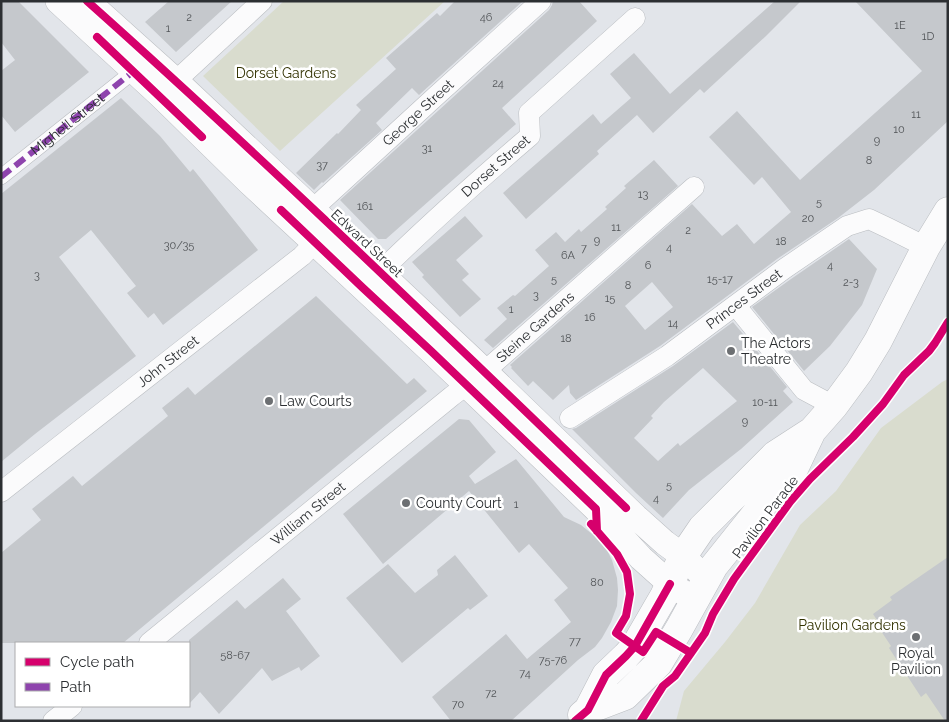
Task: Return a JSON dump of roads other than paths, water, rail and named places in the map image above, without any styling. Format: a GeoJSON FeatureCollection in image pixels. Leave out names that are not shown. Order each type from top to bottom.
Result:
{"type":"FeatureCollection","features":[{"type":"Feature","properties":{"kind":"highway","name":"Pavilion Parade"},"geometry":{"type":"LineString","coordinates":[[586,717],[606,675],[634,646],[670,584],[683,556],[702,528],[775,455],[812,431],[834,406],[859,372],[878,341],[926,247],[948,211]]}},
{"type":"Feature","properties":{"kind":"highway","name":"Pavilion Parade"},"geometry":{"type":"LineString","coordinates":[[586,717],[625,696],[658,664],[680,629],[714,566],[770,496],[793,471],[812,431]]}},
{"type":"Feature","properties":{"kind":"street","name":"Edward Street"},"geometry":{"type":"LineString","coordinates":[[58,1],[134,71],[168,88]]}},
{"type":"Feature","properties":{"kind":"street","name":"Edward Street"},"geometry":{"type":"LineString","coordinates":[[86,1],[168,88],[475,378],[665,543],[683,556],[700,589]]}},
{"type":"Feature","properties":{"kind":"street"},"geometry":{"type":"LineString","coordinates":[[168,88],[262,1]]}},
{"type":"Feature","properties":{"kind":"street","name":"George Street"},"geometry":{"type":"LineString","coordinates":[[304,217],[541,1]]}},
{"type":"Feature","properties":{"kind":"street","name":"Dorset Street"},"geometry":{"type":"LineString","coordinates":[[371,280],[469,188],[530,136],[529,113],[635,18]]}},
{"type":"Feature","properties":{"kind":"street","name":"Mighell Street"},"geometry":{"type":"LineString","coordinates":[[1,177],[134,71]]}},
{"type":"Feature","properties":{"kind":"street","name":"Steine Gardens"},"geometry":{"type":"LineString","coordinates":[[475,378],[694,187]]}},
{"type":"Feature","properties":{"kind":"street","name":"Princes Street"},"geometry":{"type":"LineString","coordinates":[[570,418],[667,356],[784,269],[847,226],[869,219],[926,247]]}},
{"type":"Feature","properties":{"kind":"street","name":"John Street"},"geometry":{"type":"LineString","coordinates":[[1,492],[302,256],[323,234]]}},
{"type":"Feature","properties":{"kind":"street"},"geometry":{"type":"LineString","coordinates":[[736,306],[804,390],[834,406]]}},
{"type":"Feature","properties":{"kind":"street","name":"Edward Street"},"geometry":{"type":"LineString","coordinates":[[475,378],[641,558],[670,584],[700,589]]}},
{"type":"Feature","properties":{"kind":"street","name":"William Street"},"geometry":{"type":"LineString","coordinates":[[150,642],[475,378]]}},
{"type":"Feature","properties":{"kind":"street"},"geometry":{"type":"LineString","coordinates":[[53,721],[71,707]]}},
{"type":"Feature","properties":{"kind":"place","name":"The Actors Theatre"},"geometry":{"type":"Point","coordinates":[731,351]}},
{"type":"Feature","properties":{"kind":"place","name":"Law Courts"},"geometry":{"type":"Point","coordinates":[269,401]}},
{"type":"Feature","properties":{"kind":"place","name":"County Court"},"geometry":{"type":"Point","coordinates":[406,503]}},
{"type":"Feature","properties":{"kind":"place","name":"Royal Pavilion"},"geometry":{"type":"Point","coordinates":[916,637]}},
{"type":"Feature","properties":{"kind":"park label","name":"Dorset Gardens"},"geometry":{"type":"Point","coordinates":[286,73]}},
{"type":"Feature","properties":{"kind":"park label","name":"Pavilion Gardens"},"geometry":{"type":"Point","coordinates":[852,625]}}]}
